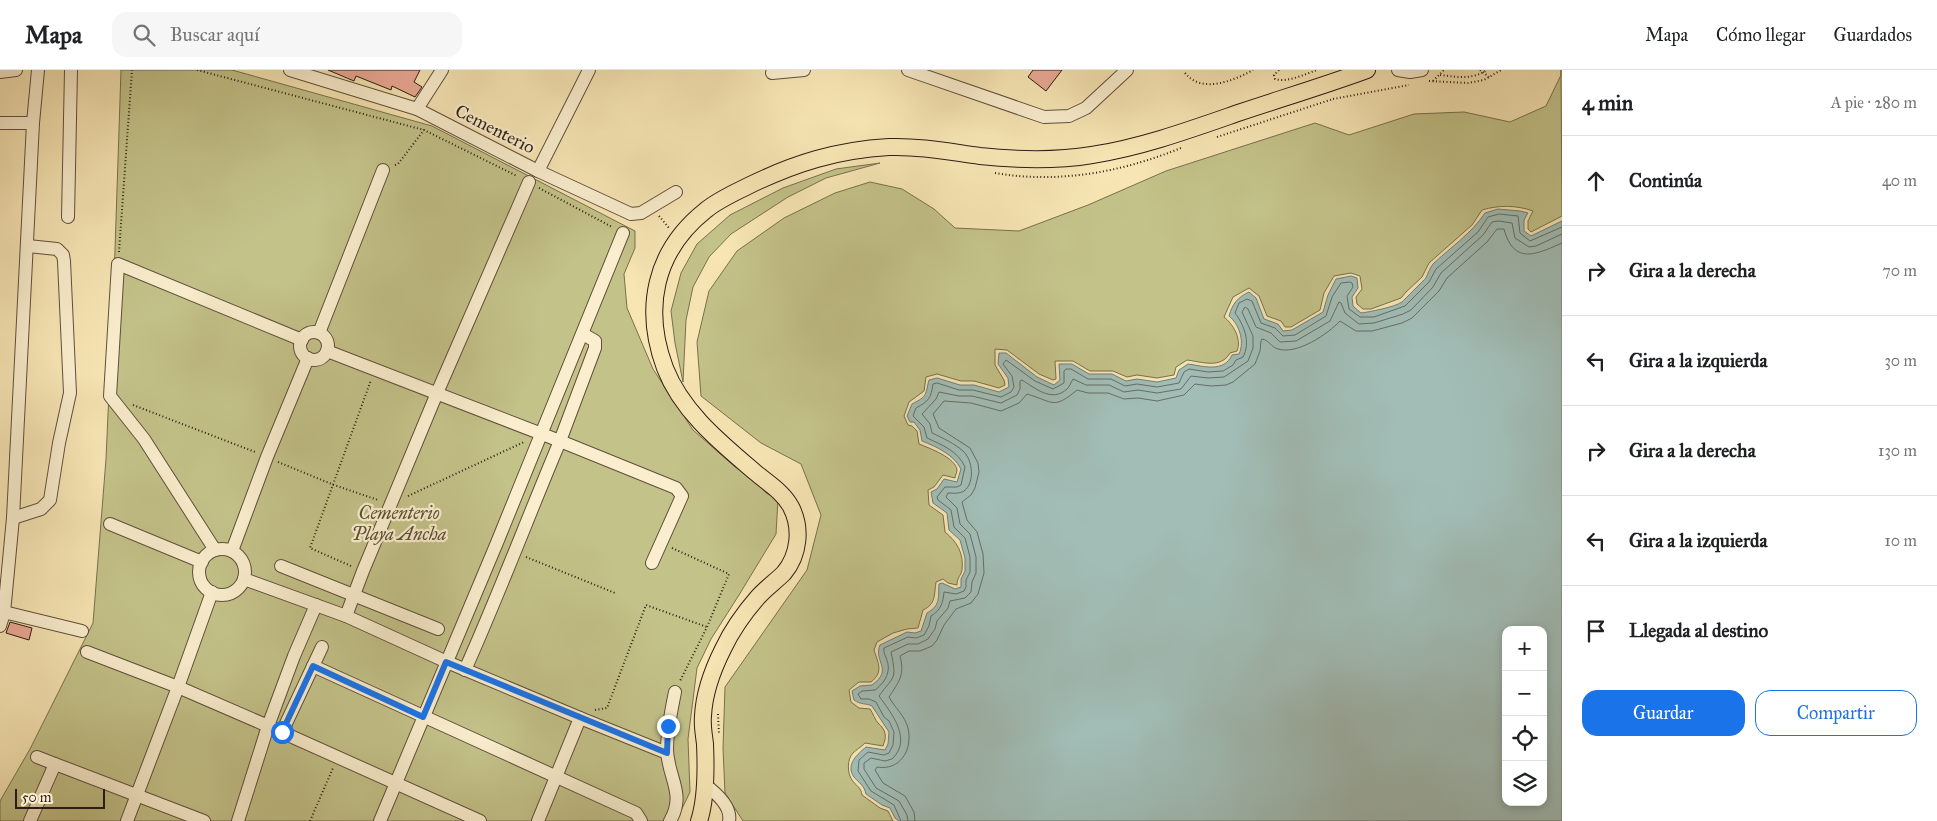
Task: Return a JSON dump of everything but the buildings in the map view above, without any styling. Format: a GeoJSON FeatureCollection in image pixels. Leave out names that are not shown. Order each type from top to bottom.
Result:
{"type":"FeatureCollection","features":[{"type":"Feature","properties":{"kind":"main road"},"geometry":{"type":"LineString","coordinates":[[699,821],[702,812],[704,784],[705,748],[703,714],[715,668],[730,636],[747,611],[791,563],[797,546],[798,528],[793,511],[783,496],[708,431],[683,400],[674,388],[657,344],[653,304],[655,287],[678,239],[691,223],[707,209],[762,179],[817,158],[843,152],[894,147],[1016,158],[1057,159],[1095,155],[1158,140],[1317,78],[1367,70]]}},
{"type":"Feature","properties":{"kind":"street"},"geometry":{"type":"LineString","coordinates":[[0,72],[16,70]]}},
{"type":"Feature","properties":{"kind":"street"},"geometry":{"type":"LineString","coordinates":[[0,626],[14,518],[33,123],[38,70]]}},
{"type":"Feature","properties":{"kind":"street"},"geometry":{"type":"LineString","coordinates":[[68,217],[71,70]]}},
{"type":"Feature","properties":{"kind":"street","name":"Cementerio"},"geometry":{"type":"LineString","coordinates":[[290,70],[417,109],[538,171],[631,214],[641,213],[676,192]]}},
{"type":"Feature","properties":{"kind":"street"},"geometry":{"type":"LineString","coordinates":[[417,109],[442,70]]}},
{"type":"Feature","properties":{"kind":"street"},"geometry":{"type":"LineString","coordinates":[[538,171],[589,70]]}},
{"type":"Feature","properties":{"kind":"street"},"geometry":{"type":"LineString","coordinates":[[772,73],[804,70]]}},
{"type":"Feature","properties":{"kind":"street"},"geometry":{"type":"LineString","coordinates":[[908,70],[1044,117],[1069,116],[1086,108],[1127,70]]}},
{"type":"Feature","properties":{"kind":"street"},"geometry":{"type":"LineString","coordinates":[[1398,70],[1424,76]]}},
{"type":"Feature","properties":{"kind":"street"},"geometry":{"type":"LineString","coordinates":[[0,123],[33,123]]}},
{"type":"Feature","properties":{"kind":"street"},"geometry":{"type":"LineString","coordinates":[[319,333],[383,170]]}},
{"type":"Feature","properties":{"kind":"street"},"geometry":{"type":"LineString","coordinates":[[346,616],[437,393],[529,182]]}},
{"type":"Feature","properties":{"kind":"street"},"geometry":{"type":"LineString","coordinates":[[380,821],[542,434],[623,232]]}},
{"type":"Feature","properties":{"kind":"street"},"geometry":{"type":"LineString","coordinates":[[14,518],[41,509],[50,500],[58,443],[70,393],[63,255],[57,249],[28,246]]}},
{"type":"Feature","properties":{"kind":"street"},"geometry":{"type":"LineString","coordinates":[[215,550],[144,439],[110,396],[118,264],[302,340]]}},
{"type":"Feature","properties":{"kind":"street"},"geometry":{"type":"LineString","coordinates":[[309,333],[319,333],[327,340],[327,351],[319,359],[308,358],[302,350],[302,340],[309,333]]}},
{"type":"Feature","properties":{"kind":"street"},"geometry":{"type":"LineString","coordinates":[[465,670],[560,440],[595,348],[595,341],[583,334]]}},
{"type":"Feature","properties":{"kind":"street"},"geometry":{"type":"LineString","coordinates":[[327,351],[560,440],[676,488],[682,496],[652,563]]}},
{"type":"Feature","properties":{"kind":"street"},"geometry":{"type":"LineString","coordinates":[[232,551],[267,457],[308,358]]}},
{"type":"Feature","properties":{"kind":"street"},"geometry":{"type":"LineString","coordinates":[[110,524],[202,562]]}},
{"type":"Feature","properties":{"kind":"street"},"geometry":{"type":"LineString","coordinates":[[215,550],[232,551],[239,556],[244,564],[244,579],[240,586],[227,594],[212,592],[201,579],[202,562],[205,557],[215,550]]}},
{"type":"Feature","properties":{"kind":"street"},"geometry":{"type":"LineString","coordinates":[[281,566],[438,629]]}},
{"type":"Feature","properties":{"kind":"street"},"geometry":{"type":"LineString","coordinates":[[244,579],[346,616],[446,662],[667,753]]}},
{"type":"Feature","properties":{"kind":"street"},"geometry":{"type":"LineString","coordinates":[[127,821],[212,592]]}},
{"type":"Feature","properties":{"kind":"street"},"geometry":{"type":"LineString","coordinates":[[238,821],[268,726],[294,656],[316,605]]}},
{"type":"Feature","properties":{"kind":"street"},"geometry":{"type":"LineString","coordinates":[[2,612],[82,631]]}},
{"type":"Feature","properties":{"kind":"street"},"geometry":{"type":"LineString","coordinates":[[282,732],[322,647]]}},
{"type":"Feature","properties":{"kind":"street"},"geometry":{"type":"LineString","coordinates":[[87,652],[178,687],[480,821]]}},
{"type":"Feature","properties":{"kind":"street"},"geometry":{"type":"LineString","coordinates":[[313,666],[636,813],[641,821]]}},
{"type":"Feature","properties":{"kind":"street"},"geometry":{"type":"LineString","coordinates":[[670,821],[676,811],[678,801],[667,753],[668,726],[675,692]]}},
{"type":"Feature","properties":{"kind":"street"},"geometry":{"type":"LineString","coordinates":[[538,821],[580,718]]}},
{"type":"Feature","properties":{"kind":"street"},"geometry":{"type":"LineString","coordinates":[[37,757],[138,794],[204,821]]}},
{"type":"Feature","properties":{"kind":"street"},"geometry":{"type":"LineString","coordinates":[[30,821],[56,764]]}},
{"type":"Feature","properties":{"kind":"street"},"geometry":{"type":"LineString","coordinates":[[704,784],[714,792],[725,806],[730,816],[729,821]]}},
{"type":"Feature","properties":{"kind":"path"},"geometry":{"type":"LineString","coordinates":[[118,264],[132,70]]}},
{"type":"Feature","properties":{"kind":"path"},"geometry":{"type":"LineString","coordinates":[[197,70],[424,130],[529,182],[623,232]]}},
{"type":"Feature","properties":{"kind":"path"},"geometry":{"type":"LineString","coordinates":[[1185,73],[1192,82],[1216,84],[1236,79],[1253,70]]}},
{"type":"Feature","properties":{"kind":"path"},"geometry":{"type":"LineString","coordinates":[[1279,70],[1274,75],[1275,79],[1317,78],[1333,99]]}},
{"type":"Feature","properties":{"kind":"path"},"geometry":{"type":"LineString","coordinates":[[1433,81],[1444,70]]}},
{"type":"Feature","properties":{"kind":"path"},"geometry":{"type":"LineString","coordinates":[[1480,70],[1489,77]]}},
{"type":"Feature","properties":{"kind":"path"},"geometry":{"type":"LineString","coordinates":[[1440,75],[1463,78],[1487,70]]}},
{"type":"Feature","properties":{"kind":"path"},"geometry":{"type":"LineString","coordinates":[[1424,76],[1433,81],[1468,83],[1484,80],[1501,70]]}},
{"type":"Feature","properties":{"kind":"path"},"geometry":{"type":"LineString","coordinates":[[1212,138],[1333,99],[1409,85]]}},
{"type":"Feature","properties":{"kind":"path"},"geometry":{"type":"LineString","coordinates":[[383,170],[398,164],[424,130]]}},
{"type":"Feature","properties":{"kind":"path"},"geometry":{"type":"LineString","coordinates":[[986,171],[1034,177],[1093,174],[1139,164],[1184,147]]}},
{"type":"Feature","properties":{"kind":"path"},"geometry":{"type":"LineString","coordinates":[[652,207],[678,239]]}},
{"type":"Feature","properties":{"kind":"path"},"geometry":{"type":"LineString","coordinates":[[363,571],[310,548],[375,369]]}},
{"type":"Feature","properties":{"kind":"path"},"geometry":{"type":"LineString","coordinates":[[110,396],[334,485],[392,504],[542,434]]}},
{"type":"Feature","properties":{"kind":"path"},"geometry":{"type":"LineString","coordinates":[[661,543],[729,574],[707,627],[675,692]]}},
{"type":"Feature","properties":{"kind":"path"},"geometry":{"type":"LineString","coordinates":[[513,552],[615,592]]}},
{"type":"Feature","properties":{"kind":"path"},"geometry":{"type":"LineString","coordinates":[[580,718],[589,711],[607,708],[646,605],[707,627]]}},
{"type":"Feature","properties":{"kind":"path"},"geometry":{"type":"LineString","coordinates":[[718,712],[719,738]]}},
{"type":"Feature","properties":{"kind":"path"},"geometry":{"type":"LineString","coordinates":[[310,821],[338,757]]}},
{"type":"Feature","properties":{"kind":"green space","name":"Cementerio Playa Ancha"},"geometry":{"type":"Polygon","coordinates":[[[121,70],[232,70],[432,126],[635,231],[635,248],[624,274],[627,308],[653,369],[693,430],[735,467],[752,476],[766,493],[778,499],[776,534],[711,639],[697,668],[688,739],[690,792],[676,821],[0,821],[0,801],[30,749],[93,623],[106,459],[121,70]]]}},
{"type":"Feature","properties":{"kind":"green space"},"geometry":{"type":"Polygon","coordinates":[[[1561,70],[1562,216],[1531,232],[1528,229],[1528,221],[1533,211],[1508,206],[1482,210],[1472,225],[1429,263],[1422,277],[1401,298],[1371,309],[1363,309],[1357,304],[1356,297],[1362,289],[1360,276],[1351,273],[1334,276],[1324,293],[1320,310],[1291,327],[1285,327],[1281,321],[1267,316],[1259,296],[1249,288],[1233,297],[1224,317],[1236,332],[1237,351],[1230,353],[1222,361],[1216,363],[1187,360],[1176,367],[1174,375],[1157,378],[1137,375],[1127,377],[1113,371],[1090,371],[1073,361],[1055,361],[1056,379],[1053,380],[1039,374],[1007,350],[995,349],[995,365],[1005,385],[999,388],[974,381],[961,381],[937,374],[926,377],[924,391],[909,402],[904,416],[908,425],[917,431],[919,444],[952,461],[957,470],[955,478],[943,475],[934,487],[928,490],[929,505],[943,515],[945,532],[959,548],[962,558],[962,570],[957,585],[948,583],[943,579],[936,582],[934,599],[923,610],[918,628],[893,633],[877,642],[874,650],[879,667],[878,675],[871,682],[859,682],[849,690],[851,702],[859,708],[870,709],[877,722],[883,728],[885,739],[883,746],[865,743],[853,753],[848,766],[849,774],[861,790],[862,795],[880,808],[888,811],[893,821],[743,821],[725,793],[723,748],[725,687],[807,570],[821,515],[801,464],[761,443],[701,396],[697,342],[709,291],[737,251],[784,218],[835,193],[870,182],[902,189],[934,209],[955,228],[1019,231],[1088,205],[1166,171],[1315,123],[1349,135],[1414,114],[1464,112],[1510,122],[1546,106],[1561,75],[1561,70]]]}},
{"type":"Feature","properties":{"kind":"green space"},"geometry":{"type":"Polygon","coordinates":[[[880,163],[826,178],[788,197],[731,234],[709,257],[693,287],[686,320],[683,382],[671,311],[681,273],[697,244],[730,215],[783,188],[836,169],[880,163]]]}},
{"type":"Feature","properties":{"kind":"water"},"geometry":{"type":"Polygon","coordinates":[[[1498,209],[1528,213],[1524,220],[1524,231],[1531,236],[1562,221],[1562,821],[899,821],[895,818],[890,808],[866,794],[863,786],[854,777],[851,768],[852,764],[856,756],[866,747],[885,750],[888,744],[889,732],[872,706],[854,700],[852,691],[860,686],[872,685],[882,674],[879,656],[880,645],[907,632],[915,633],[921,631],[927,613],[937,604],[939,584],[942,583],[955,589],[961,587],[961,579],[965,571],[965,558],[960,540],[949,530],[947,513],[933,503],[931,492],[937,489],[944,479],[957,482],[961,469],[949,455],[922,441],[920,430],[914,422],[910,422],[907,416],[912,404],[925,395],[929,380],[937,378],[960,385],[974,385],[999,392],[1009,387],[1008,378],[998,364],[999,353],[1006,353],[1037,377],[1054,385],[1060,380],[1059,364],[1072,364],[1089,374],[1112,374],[1126,381],[1137,379],[1157,382],[1176,378],[1179,370],[1188,364],[1206,367],[1219,366],[1228,361],[1232,355],[1239,354],[1241,349],[1240,333],[1236,323],[1229,316],[1236,301],[1245,294],[1249,292],[1256,298],[1264,319],[1278,324],[1283,331],[1292,330],[1323,312],[1328,295],[1336,279],[1351,276],[1357,278],[1358,288],[1352,297],[1353,306],[1361,313],[1394,306],[1402,302],[1426,278],[1433,264],[1479,221],[1485,213],[1498,209]]]}},
{"type":"Feature","properties":{"kind":"route"},"geometry":{"type":"LineString","coordinates":[[282,732],[313,666],[423,717],[446,662],[667,753],[668,726]]}}]}
